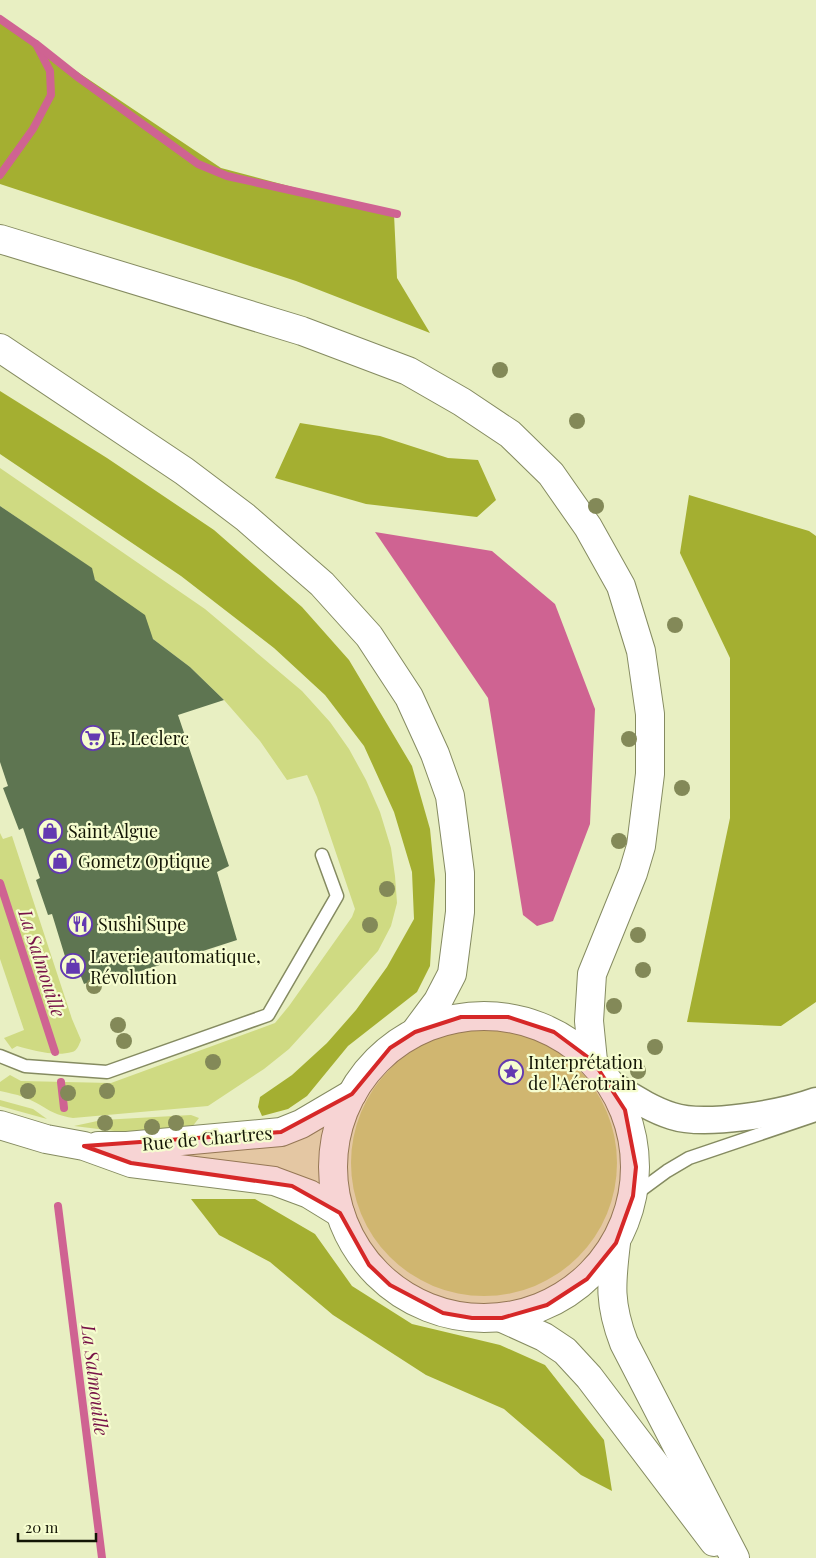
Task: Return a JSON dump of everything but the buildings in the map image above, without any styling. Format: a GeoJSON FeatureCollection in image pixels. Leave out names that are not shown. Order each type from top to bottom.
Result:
{"type":"FeatureCollection","features":[{"type":"Feature","properties":{"kind":"main road"},"geometry":{"type":"LineString","coordinates":[[0,239],[302,331],[408,371],[462,402],[510,434],[551,474],[588,527],[621,586],[641,650],[650,714],[650,774],[641,846],[592,974],[589,1021],[593,1061]]}},
{"type":"Feature","properties":{"kind":"main road"},"geometry":{"type":"LineString","coordinates":[[0,348],[184,471],[245,518],[328,590],[369,636],[409,697],[435,754],[450,796],[460,873],[460,912],[452,974],[438,1001],[415,1032]]}},
{"type":"Feature","properties":{"kind":"main road"},"geometry":{"type":"LineString","coordinates":[[616,1243],[587,1280],[547,1305],[502,1318],[472,1318],[443,1313],[415,1302],[369,1265],[352,1240],[340,1213],[333,1165],[336,1140],[342,1117],[352,1094],[369,1070],[390,1048],[415,1032],[461,1017],[508,1018],[554,1032],[593,1061],[611,1084],[624,1110],[633,1138],[636,1167],[633,1196],[616,1243],[612,1279],[614,1316],[624,1343],[735,1558]]}},
{"type":"Feature","properties":{"kind":"main road","name":"Rue de Chartres"},"geometry":{"type":"LineString","coordinates":[[0,1124],[46,1139],[84,1146],[127,1146],[281,1132],[315,1117],[352,1094]]}},
{"type":"Feature","properties":{"kind":"main road","name":"Rue de Chartres"},"geometry":{"type":"LineString","coordinates":[[84,1146],[131,1164],[274,1181],[309,1194],[340,1213]]}},
{"type":"Feature","properties":{"kind":"main road"},"geometry":{"type":"LineString","coordinates":[[502,1318],[544,1337],[565,1351],[589,1377],[690,1513],[727,1558]]}},
{"type":"Feature","properties":{"kind":"street"},"geometry":{"type":"LineString","coordinates":[[611,1084],[642,1103],[674,1117],[706,1120],[748,1116],[816,1101]]}},
{"type":"Feature","properties":{"kind":"lane"},"geometry":{"type":"LineString","coordinates":[[0,1056],[31,1067],[107,1072],[268,1015],[338,896],[322,855]]}},
{"type":"Feature","properties":{"kind":"lane"},"geometry":{"type":"LineString","coordinates":[[633,1196],[667,1171],[689,1158],[816,1116]]}},
{"type":"Feature","properties":{"kind":"highlighted area"},"geometry":{"type":"Polygon","coordinates":[[[461,1017],[508,1017],[554,1032],[593,1061],[625,1110],[636,1167],[633,1196],[616,1243],[587,1279],[547,1305],[502,1318],[472,1318],[443,1313],[390,1285],[369,1265],[340,1213],[292,1186],[131,1163],[84,1146],[281,1132],[352,1094],[390,1048],[415,1032],[461,1017]]]}},
{"type":"Feature","properties":{"kind":"green space"},"geometry":{"type":"Polygon","coordinates":[[[0,20],[221,168],[394,214],[397,278],[430,333],[296,281],[0,184],[0,20]]]}},
{"type":"Feature","properties":{"kind":"green space"},"geometry":{"type":"Polygon","coordinates":[[[0,391],[107,458],[214,530],[302,607],[349,660],[412,766],[430,829],[435,880],[430,966],[417,992],[348,1046],[307,1096],[288,1109],[262,1116],[258,1107],[260,1097],[292,1075],[327,1043],[356,1010],[387,967],[414,919],[412,872],[394,812],[364,746],[325,695],[274,648],[181,576],[0,454],[0,391]]]}},
{"type":"Feature","properties":{"kind":"green space"},"geometry":{"type":"Polygon","coordinates":[[[300,423],[380,436],[448,458],[478,460],[496,500],[477,517],[366,504],[275,478],[300,423]]]}},
{"type":"Feature","properties":{"kind":"green space"},"geometry":{"type":"Polygon","coordinates":[[[0,468],[205,609],[302,691],[330,722],[349,749],[366,780],[380,812],[391,848],[397,903],[391,926],[378,951],[289,1049],[264,1069],[208,1106],[73,1118],[52,1112],[20,1096],[0,1091],[0,1082],[10,1075],[21,1081],[111,1083],[275,1023],[352,917],[355,909],[317,797],[307,775],[287,780],[260,741],[224,700],[190,667],[153,639],[95,580],[91,568],[0,506],[0,468]]]}},
{"type":"Feature","properties":{"kind":"green space"},"geometry":{"type":"Polygon","coordinates":[[[689,495],[809,531],[816,536],[816,1002],[781,1026],[687,1022],[730,818],[730,658],[680,553],[689,495]]]}},
{"type":"Feature","properties":{"kind":"green space"},"geometry":{"type":"Polygon","coordinates":[[[0,833],[3,839],[12,836],[72,1019],[81,1040],[77,1049],[72,1052],[58,1054],[17,1046],[12,1049],[4,1038],[24,1030],[0,959],[0,833]]]}},
{"type":"Feature","properties":{"kind":"green space"},"geometry":{"type":"Polygon","coordinates":[[[484,1030],[510,1032],[535,1040],[558,1052],[578,1069],[595,1089],[607,1112],[615,1137],[617,1163],[615,1189],[607,1214],[595,1237],[578,1257],[558,1274],[535,1286],[510,1294],[484,1296],[458,1294],[433,1286],[410,1274],[390,1257],[373,1237],[361,1214],[353,1189],[351,1163],[353,1137],[361,1112],[373,1089],[390,1069],[410,1052],[433,1040],[458,1032],[484,1030]]]}},
{"type":"Feature","properties":{"kind":"green space"},"geometry":{"type":"Polygon","coordinates":[[[0,1100],[33,1109],[47,1119],[0,1106],[0,1100]]]}},
{"type":"Feature","properties":{"kind":"green space"},"geometry":{"type":"Polygon","coordinates":[[[191,1115],[199,1118],[188,1132],[139,1134],[74,1126],[102,1120],[191,1115]]]}},
{"type":"Feature","properties":{"kind":"green space"},"geometry":{"type":"Polygon","coordinates":[[[191,1199],[255,1199],[315,1234],[352,1286],[412,1324],[500,1345],[545,1365],[604,1440],[612,1491],[581,1475],[504,1409],[426,1375],[333,1315],[270,1262],[219,1235],[191,1199]]]}},
{"type":"Feature","properties":{"kind":"shaded area"},"geometry":{"type":"Polygon","coordinates":[[[375,532],[492,551],[555,604],[595,709],[590,824],[553,921],[537,926],[523,915],[488,698],[375,532]]]}},
{"type":"Feature","properties":{"kind":"waterway","name":"La Salmouille"},"geometry":{"type":"LineString","coordinates":[[0,19],[36,44],[50,71],[51,95],[33,129],[0,175]]}},
{"type":"Feature","properties":{"kind":"waterway"},"geometry":{"type":"LineString","coordinates":[[36,44],[79,78],[198,164],[227,176],[397,214]]}},
{"type":"Feature","properties":{"kind":"waterway","name":"La Salmouille"},"geometry":{"type":"LineString","coordinates":[[0,883],[55,1052]]}},
{"type":"Feature","properties":{"kind":"waterway","name":"La Salmouille"},"geometry":{"type":"LineString","coordinates":[[61,1082],[64,1108]]}},
{"type":"Feature","properties":{"kind":"waterway","name":"La Salmouille"},"geometry":{"type":"LineString","coordinates":[[58,1206],[102,1558]]}},
{"type":"Feature","properties":{"kind":"place","name":"E. Leclerc"},"geometry":{"type":"Point","coordinates":[93,738]}},
{"type":"Feature","properties":{"kind":"place","name":"Saint Algue"},"geometry":{"type":"Point","coordinates":[50,831]}},
{"type":"Feature","properties":{"kind":"place","name":"Gometz Optique"},"geometry":{"type":"Point","coordinates":[60,861]}},
{"type":"Feature","properties":{"kind":"place","name":"Sushi Supe"},"geometry":{"type":"Point","coordinates":[80,924]}},
{"type":"Feature","properties":{"kind":"place","name":"Laverie automatique, Révolution"},"geometry":{"type":"Point","coordinates":[73,966]}},
{"type":"Feature","properties":{"kind":"place","name":"Interprétation de l'Aérotrain"},"geometry":{"type":"Point","coordinates":[511,1072]}}]}
